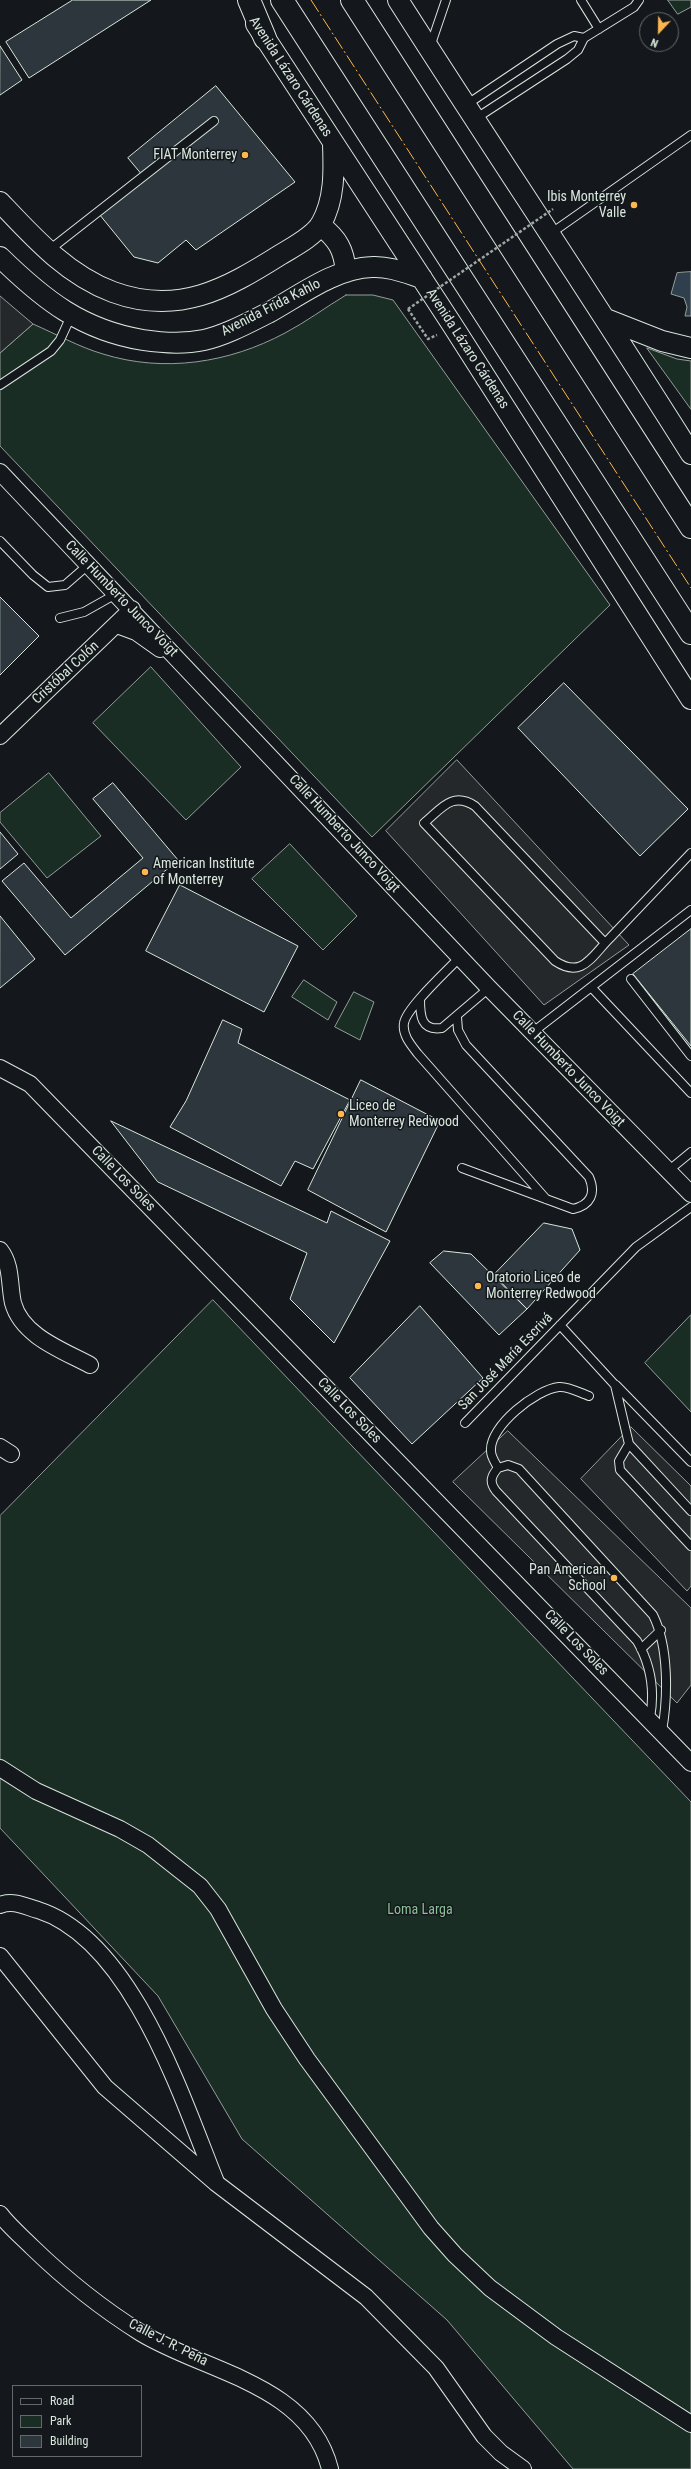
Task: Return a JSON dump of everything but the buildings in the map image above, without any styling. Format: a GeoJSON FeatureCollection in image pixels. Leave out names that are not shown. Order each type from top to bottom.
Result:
{"type":"FeatureCollection","features":[{"type":"Feature","properties":{"kind":"highway"},"geometry":{"type":"LineString","coordinates":[[249,0],[265,38]]}},
{"type":"Feature","properties":{"kind":"highway"},"geometry":{"type":"LineString","coordinates":[[282,0],[691,633]]}},
{"type":"Feature","properties":{"kind":"highway"},"geometry":{"type":"LineString","coordinates":[[352,0],[691,527]]}},
{"type":"Feature","properties":{"kind":"street","name":"Avenida Lázaro Cárdenas"},"geometry":{"type":"LineString","coordinates":[[241,0],[333,144],[453,326],[691,699]]}},
{"type":"Feature","properties":{"kind":"street"},"geometry":{"type":"LineString","coordinates":[[398,0],[606,319],[691,454]]}},
{"type":"Feature","properties":{"kind":"street"},"geometry":{"type":"LineString","coordinates":[[0,202],[47,251],[88,280],[113,292],[137,299],[178,301],[207,294],[244,278],[301,241],[320,225],[332,193],[333,144]]}},
{"type":"Feature","properties":{"kind":"street"},"geometry":{"type":"LineString","coordinates":[[320,225],[339,242],[345,259],[346,272]]}},
{"type":"Feature","properties":{"kind":"street","name":"Avenida Frida Kahlo"},"geometry":{"type":"LineString","coordinates":[[0,257],[32,289],[71,316],[100,330],[126,337],[160,342],[203,340],[223,334],[266,314],[331,278],[346,272],[372,266],[390,269],[422,278]]}},
{"type":"Feature","properties":{"kind":"street"},"geometry":{"type":"LineString","coordinates":[[606,319],[662,341],[691,348]]}},
{"type":"Feature","properties":{"kind":"street","name":"Calle Humberto Junco Voigt"},"geometry":{"type":"LineString","coordinates":[[0,472],[192,672],[489,988],[691,1194]]}},
{"type":"Feature","properties":{"kind":"street","name":"Cristóbal Colón"},"geometry":{"type":"LineString","coordinates":[[1,733],[132,610]]}},
{"type":"Feature","properties":{"kind":"street"},"geometry":{"type":"LineString","coordinates":[[117,625],[148,640],[192,672]]}},
{"type":"Feature","properties":{"kind":"street","name":"Calle Los Soles"},"geometry":{"type":"LineString","coordinates":[[0,1068],[30,1084],[650,1718],[691,1762]]}},
{"type":"Feature","properties":{"kind":"street"},"geometry":{"type":"LineString","coordinates":[[0,1250],[8,1267],[13,1303],[27,1327],[37,1335],[90,1365]]}},
{"type":"Feature","properties":{"kind":"street"},"geometry":{"type":"LineString","coordinates":[[0,1768],[36,1791],[120,1829],[148,1845],[200,1886],[218,1909],[274,2009],[307,2059],[431,2228],[490,2288],[556,2337],[691,2424]]}},
{"type":"Feature","properties":{"kind":"street"},"geometry":{"type":"LineString","coordinates":[[0,1904],[11,1901],[51,1914],[85,1937],[122,1980],[161,2045],[216,2183]]}},
{"type":"Feature","properties":{"kind":"street"},"geometry":{"type":"LineString","coordinates":[[0,1956],[105,2088],[216,2183],[366,2297],[436,2368],[484,2436],[501,2453],[523,2469]]}},
{"type":"Feature","properties":{"kind":"street","name":"Calle J. R. Peña"},"geometry":{"type":"LineString","coordinates":[[0,2214],[53,2268],[101,2306],[136,2330],[260,2388],[296,2412],[317,2437],[324,2449],[330,2469]]}},
{"type":"Feature","properties":{"kind":"lane"},"geometry":{"type":"LineString","coordinates":[[429,48],[446,0]]}},
{"type":"Feature","properties":{"kind":"lane"},"geometry":{"type":"LineString","coordinates":[[581,0],[599,29]]}},
{"type":"Feature","properties":{"kind":"lane"},"geometry":{"type":"LineString","coordinates":[[471,112],[567,59],[578,50],[584,38],[634,7],[639,0]]}},
{"type":"Feature","properties":{"kind":"lane"},"geometry":{"type":"LineString","coordinates":[[471,112],[557,44],[574,36],[584,38]]}},
{"type":"Feature","properties":{"kind":"lane"},"geometry":{"type":"LineString","coordinates":[[47,251],[214,121]]}},
{"type":"Feature","properties":{"kind":"lane"},"geometry":{"type":"LineString","coordinates":[[550,235],[691,135]]}},
{"type":"Feature","properties":{"kind":"lane"},"geometry":{"type":"LineString","coordinates":[[0,385],[51,351],[60,340],[71,316]]}},
{"type":"Feature","properties":{"kind":"lane"},"geometry":{"type":"LineString","coordinates":[[0,541],[33,575],[48,587],[65,585],[88,565]]}},
{"type":"Feature","properties":{"kind":"lane"},"geometry":{"type":"LineString","coordinates":[[60,618],[84,612],[116,594]]}},
{"type":"Feature","properties":{"kind":"lane"},"geometry":{"type":"LineString","coordinates":[[605,944],[468,802],[461,799],[453,799],[424,823],[555,961],[566,968],[575,969],[582,966],[605,944],[691,853]]}},
{"type":"Feature","properties":{"kind":"lane"},"geometry":{"type":"LineString","coordinates":[[533,1032],[592,988],[691,910]]}},
{"type":"Feature","properties":{"kind":"lane"},"geometry":{"type":"LineString","coordinates":[[460,957],[420,999],[406,1017],[404,1024],[408,1041],[546,1200]]}},
{"type":"Feature","properties":{"kind":"lane"},"geometry":{"type":"LineString","coordinates":[[631,979],[691,1056]]}},
{"type":"Feature","properties":{"kind":"lane"},"geometry":{"type":"LineString","coordinates":[[420,999],[420,1016],[429,1028],[442,1028],[457,1017],[489,988]]}},
{"type":"Feature","properties":{"kind":"lane"},"geometry":{"type":"LineString","coordinates":[[592,988],[691,1093]]}},
{"type":"Feature","properties":{"kind":"lane"},"geometry":{"type":"LineString","coordinates":[[457,1017],[458,1030],[466,1045],[589,1177],[593,1186],[592,1194],[588,1202],[581,1207],[573,1208],[546,1200],[462,1168]]}},
{"type":"Feature","properties":{"kind":"lane"},"geometry":{"type":"LineString","coordinates":[[668,1171],[691,1152]]}},
{"type":"Feature","properties":{"kind":"lane","name":"San José María Escrivá"},"geometry":{"type":"LineString","coordinates":[[466,1423],[636,1247],[691,1207]]}},
{"type":"Feature","properties":{"kind":"lane"},"geometry":{"type":"LineString","coordinates":[[560,1325],[615,1385],[691,1462]]}},
{"type":"Feature","properties":{"kind":"lane"},"geometry":{"type":"LineString","coordinates":[[615,1385],[629,1444],[691,1511]]}},
{"type":"Feature","properties":{"kind":"lane"},"geometry":{"type":"LineString","coordinates":[[498,1468],[492,1457],[492,1443],[503,1424],[516,1410],[543,1392],[560,1387],[588,1396]]}},
{"type":"Feature","properties":{"kind":"lane"},"geometry":{"type":"LineString","coordinates":[[629,1444],[619,1461],[620,1470],[691,1546]]}},
{"type":"Feature","properties":{"kind":"lane"},"geometry":{"type":"LineString","coordinates":[[650,1718],[653,1702],[650,1676],[645,1655],[637,1641],[496,1491],[492,1485],[491,1479],[498,1468],[508,1465],[519,1469],[653,1615],[661,1630],[665,1662],[665,1715],[662,1731]]}},
{"type":"Feature","properties":{"kind":"lane"},"geometry":{"type":"LineString","coordinates":[[641,1649],[661,1630]]}},
{"type":"Feature","properties":{"kind":"path"},"geometry":{"type":"LineString","coordinates":[[453,326],[428,339],[408,309],[553,209]]}},
{"type":"Feature","properties":{"kind":"green space"},"geometry":{"type":"Polygon","coordinates":[[[668,0],[691,0],[691,7],[679,13],[679,12],[677,12],[668,0]]]}},
{"type":"Feature","properties":{"kind":"green space"},"geometry":{"type":"Polygon","coordinates":[[[346,295],[373,295],[393,300],[610,605],[372,837],[0,446],[0,353],[33,324],[85,348],[126,360],[173,364],[196,362],[242,352],[264,343],[293,329],[346,295]]]}},
{"type":"Feature","properties":{"kind":"green space"},"geometry":{"type":"Polygon","coordinates":[[[647,348],[677,359],[691,361],[691,409],[647,348]]]}},
{"type":"Feature","properties":{"kind":"green space"},"geometry":{"type":"Polygon","coordinates":[[[151,667],[241,767],[186,820],[93,723],[151,667]]]}},
{"type":"Feature","properties":{"kind":"green space"},"geometry":{"type":"Polygon","coordinates":[[[49,773],[101,836],[47,878],[0,822],[0,813],[49,773]]]}},
{"type":"Feature","properties":{"kind":"green space"},"geometry":{"type":"Polygon","coordinates":[[[290,844],[357,916],[323,950],[252,879],[290,844]]]}},
{"type":"Feature","properties":{"kind":"green space"},"geometry":{"type":"Polygon","coordinates":[[[304,980],[337,1002],[328,1020],[292,997],[304,980]]]}},
{"type":"Feature","properties":{"kind":"green space"},"geometry":{"type":"Polygon","coordinates":[[[354,992],[374,1002],[360,1040],[335,1027],[354,992]]]}},
{"type":"Feature","properties":{"kind":"green space","name":"Loma Larga"},"geometry":{"type":"Polygon","coordinates":[[[213,1300],[691,1802],[691,2469],[573,2469],[447,2320],[242,2139],[158,1996],[0,1828],[0,1516],[213,1300]]]}},
{"type":"Feature","properties":{"kind":"green space"},"geometry":{"type":"Polygon","coordinates":[[[691,1315],[691,1412],[645,1363],[691,1315]]]}},
{"type":"Feature","properties":{"kind":"shaded area"},"geometry":{"type":"Polygon","coordinates":[[[0,296],[33,324],[0,353],[0,296]]]}},
{"type":"Feature","properties":{"kind":"shaded area"},"geometry":{"type":"Polygon","coordinates":[[[457,760],[629,945],[544,1005],[386,831],[457,760]]]}},
{"type":"Feature","properties":{"kind":"shaded area"},"geometry":{"type":"Polygon","coordinates":[[[631,1427],[691,1486],[691,1586],[687,1591],[581,1479],[631,1427]]]}},
{"type":"Feature","properties":{"kind":"shaded area"},"geometry":{"type":"Polygon","coordinates":[[[508,1431],[691,1608],[691,1685],[677,1703],[453,1482],[508,1431]]]}},
{"type":"Feature","properties":{"kind":"water"},"geometry":{"type":"Polygon","coordinates":[[[691,272],[691,316],[685,316],[687,307],[684,298],[671,294],[677,273],[691,272]]]}},
{"type":"Feature","properties":{"kind":"power"},"geometry":{"type":"LineString","coordinates":[[311,0],[691,588]]}},
{"type":"Feature","properties":{"kind":"place","name":"FIAT Monterrey"},"geometry":{"type":"Point","coordinates":[245,155]}},
{"type":"Feature","properties":{"kind":"place","name":"Ibis Monterrey Valle"},"geometry":{"type":"Point","coordinates":[634,205]}},
{"type":"Feature","properties":{"kind":"place","name":"American Institute of Monterrey"},"geometry":{"type":"Point","coordinates":[145,872]}},
{"type":"Feature","properties":{"kind":"place","name":"Liceo de Monterrey Redwood"},"geometry":{"type":"Point","coordinates":[341,1114]}},
{"type":"Feature","properties":{"kind":"place","name":"Oratorio Liceo de Monterrey Redwood"},"geometry":{"type":"Point","coordinates":[478,1286]}},
{"type":"Feature","properties":{"kind":"place","name":"Pan American School"},"geometry":{"type":"Point","coordinates":[614,1578]}}]}
